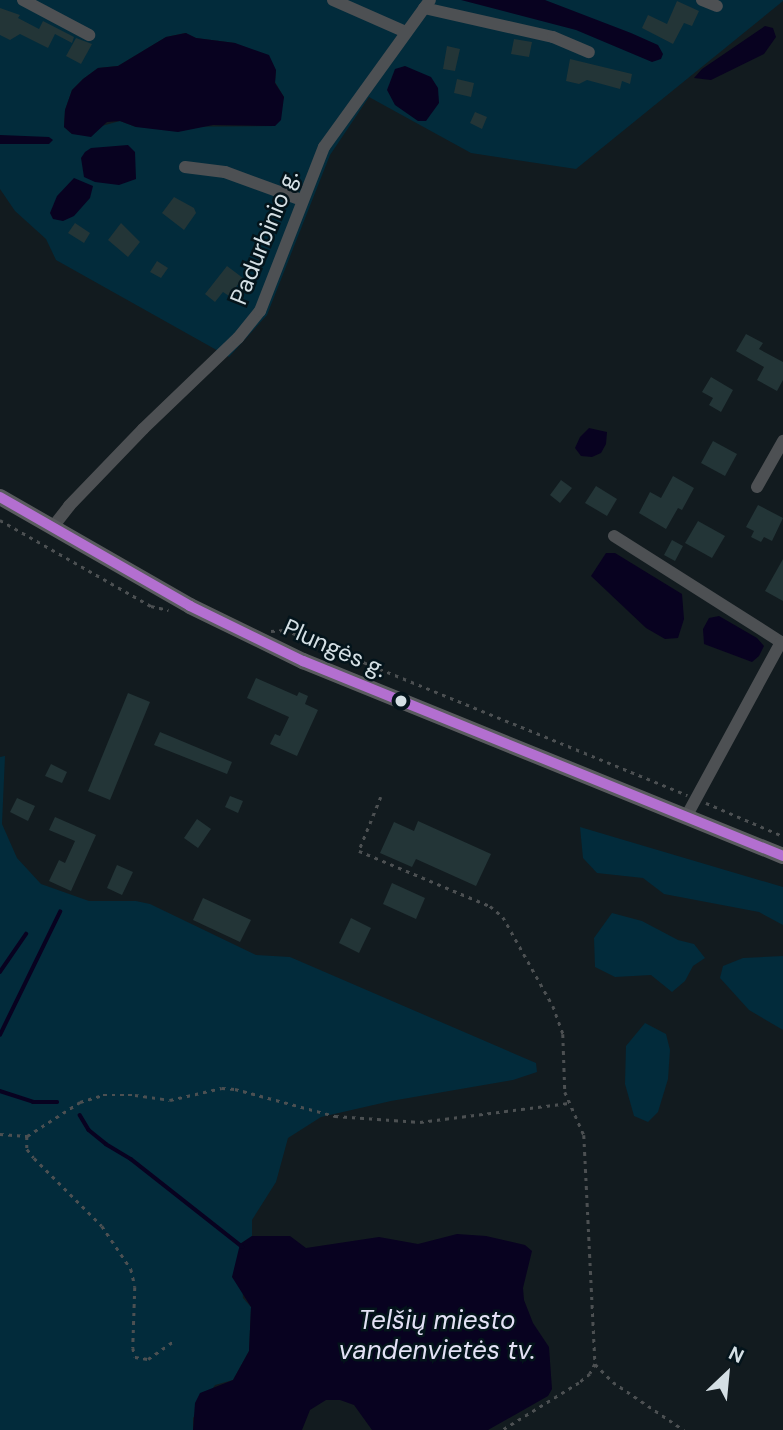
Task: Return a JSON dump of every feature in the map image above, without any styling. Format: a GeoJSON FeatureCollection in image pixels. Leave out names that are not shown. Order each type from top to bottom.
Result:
{"type":"FeatureCollection","features":[{"type":"Feature","properties":{"kind":"main road","name":"Plungės g."},"geometry":{"type":"LineString","coordinates":[[0,498],[190,606],[303,661],[783,856]]}},
{"type":"Feature","properties":{"kind":"street"},"geometry":{"type":"LineString","coordinates":[[23,0],[89,35]]}},
{"type":"Feature","properties":{"kind":"street"},"geometry":{"type":"LineString","coordinates":[[333,0],[406,32]]}},
{"type":"Feature","properties":{"kind":"street"},"geometry":{"type":"LineString","coordinates":[[702,0],[717,6]]}},
{"type":"Feature","properties":{"kind":"street"},"geometry":{"type":"LineString","coordinates":[[427,4],[553,37],[589,52]]}},
{"type":"Feature","properties":{"kind":"street","name":"Padurbinio g."},"geometry":{"type":"LineString","coordinates":[[52,528],[69,506],[143,429],[238,338],[260,311],[324,147],[427,4]]}},
{"type":"Feature","properties":{"kind":"street"},"geometry":{"type":"LineString","coordinates":[[185,167],[225,172],[302,200]]}},
{"type":"Feature","properties":{"kind":"street"},"geometry":{"type":"LineString","coordinates":[[757,487],[783,441]]}},
{"type":"Feature","properties":{"kind":"street"},"geometry":{"type":"LineString","coordinates":[[614,536],[781,642],[687,817]]}},
{"type":"Feature","properties":{"kind":"path"},"geometry":{"type":"LineString","coordinates":[[382,797],[359,851],[490,906],[503,917],[553,1006],[563,1034],[565,1091],[584,1135],[595,1364],[590,1374],[579,1383],[503,1430]]}},
{"type":"Feature","properties":{"kind":"path"},"geometry":{"type":"LineString","coordinates":[[0,1134],[27,1136],[80,1102],[103,1096],[135,1095],[170,1100],[222,1088],[235,1089],[335,1116],[420,1122],[571,1102]]}},
{"type":"Feature","properties":{"kind":"path"},"geometry":{"type":"LineString","coordinates":[[27,1136],[27,1149],[34,1158],[102,1226],[131,1269],[135,1287],[132,1348],[135,1357],[148,1359],[175,1340]]}},
{"type":"Feature","properties":{"kind":"path"},"geometry":{"type":"LineString","coordinates":[[595,1364],[622,1389],[684,1430]]}},
{"type":"Feature","properties":{"kind":"shaded area"},"geometry":{"type":"Polygon","coordinates":[[[0,0],[783,0],[576,169],[471,153],[369,97],[330,155],[267,315],[229,357],[56,260],[46,239],[15,211],[0,189],[0,0]],[[185,33],[166,37],[118,66],[98,68],[72,90],[65,110],[64,127],[72,134],[120,121],[136,127],[275,126],[284,97],[275,82],[276,70],[235,43],[196,38],[185,33]]]}},
{"type":"Feature","properties":{"kind":"shaded area"},"geometry":{"type":"Polygon","coordinates":[[[5,756],[2,824],[17,858],[41,884],[89,901],[136,901],[150,904],[256,955],[290,957],[536,1063],[537,1072],[513,1080],[391,1101],[321,1117],[288,1138],[276,1182],[252,1220],[252,1236],[240,1244],[243,1298],[251,1307],[249,1351],[233,1380],[215,1385],[193,1418],[193,1430],[0,1430],[0,757],[5,756]]]}},
{"type":"Feature","properties":{"kind":"shaded area"},"geometry":{"type":"Polygon","coordinates":[[[580,827],[783,887],[783,925],[759,912],[664,894],[643,878],[597,873],[583,858],[580,827]]]}},
{"type":"Feature","properties":{"kind":"shaded area"},"geometry":{"type":"Polygon","coordinates":[[[612,913],[642,921],[678,940],[694,944],[705,958],[693,966],[685,981],[672,992],[651,975],[615,977],[595,967],[594,938],[612,913]]]}},
{"type":"Feature","properties":{"kind":"shaded area"},"geometry":{"type":"Polygon","coordinates":[[[783,956],[783,1030],[749,1010],[720,978],[723,966],[743,958],[783,956]]]}},
{"type":"Feature","properties":{"kind":"shaded area"},"geometry":{"type":"Polygon","coordinates":[[[645,1023],[666,1034],[670,1050],[668,1079],[658,1112],[648,1122],[634,1116],[625,1084],[626,1046],[645,1023]]]}},
{"type":"Feature","properties":{"kind":"water"},"geometry":{"type":"Polygon","coordinates":[[[461,0],[545,0],[658,45],[663,54],[661,59],[652,62],[576,30],[461,0]]]}},
{"type":"Feature","properties":{"kind":"water"},"geometry":{"type":"Polygon","coordinates":[[[765,26],[773,28],[776,37],[764,54],[711,80],[694,78],[702,69],[765,26]]]}},
{"type":"Feature","properties":{"kind":"water"},"geometry":{"type":"Polygon","coordinates":[[[186,33],[196,38],[235,43],[269,55],[276,70],[275,83],[284,97],[281,120],[275,126],[213,125],[178,132],[136,127],[120,121],[107,122],[91,137],[72,134],[64,127],[65,110],[72,90],[83,79],[98,68],[118,66],[166,37],[186,33]]]}},
{"type":"Feature","properties":{"kind":"water"},"geometry":{"type":"Polygon","coordinates":[[[405,66],[431,77],[438,88],[439,103],[426,121],[418,121],[395,105],[387,90],[395,69],[405,66]]]}},
{"type":"Feature","properties":{"kind":"water"},"geometry":{"type":"Polygon","coordinates":[[[0,135],[49,137],[53,140],[49,144],[0,144],[0,135]]]}},
{"type":"Feature","properties":{"kind":"water"},"geometry":{"type":"Polygon","coordinates":[[[128,145],[135,152],[136,179],[119,185],[95,182],[84,177],[81,158],[85,152],[91,148],[128,145]]]}},
{"type":"Feature","properties":{"kind":"water"},"geometry":{"type":"Polygon","coordinates":[[[74,178],[93,186],[90,198],[74,216],[63,221],[53,219],[50,213],[57,196],[74,178]]]}},
{"type":"Feature","properties":{"kind":"water"},"geometry":{"type":"Polygon","coordinates":[[[589,428],[607,432],[606,444],[601,453],[592,457],[581,456],[575,448],[580,437],[589,428]]]}},
{"type":"Feature","properties":{"kind":"water"},"geometry":{"type":"Polygon","coordinates":[[[606,553],[615,553],[682,594],[684,619],[678,638],[665,639],[646,628],[591,576],[606,553]]]}},
{"type":"Feature","properties":{"kind":"water"},"geometry":{"type":"Polygon","coordinates":[[[719,616],[757,638],[764,646],[752,662],[704,644],[703,629],[709,618],[719,616]]]}},
{"type":"Feature","properties":{"kind":"water","name":"Telšių miesto vandenvietės tv."},"geometry":{"type":"Polygon","coordinates":[[[457,1234],[486,1236],[525,1245],[532,1251],[523,1288],[524,1300],[533,1323],[549,1347],[552,1389],[548,1396],[488,1430],[372,1430],[354,1405],[340,1400],[326,1400],[310,1410],[302,1430],[193,1430],[195,1403],[200,1393],[233,1380],[249,1351],[251,1307],[232,1277],[240,1244],[252,1236],[290,1236],[306,1248],[379,1237],[418,1244],[457,1234]]]}},
{"type":"Feature","properties":{"kind":"building"},"geometry":{"type":"Polygon","coordinates":[[[677,1],[699,11],[692,26],[684,23],[673,44],[642,28],[648,15],[667,24],[677,1]]]}},
{"type":"Feature","properties":{"kind":"building"},"geometry":{"type":"Polygon","coordinates":[[[0,8],[20,15],[18,18],[39,29],[43,21],[74,37],[72,43],[55,34],[48,48],[20,34],[10,40],[0,35],[0,8]]]}},
{"type":"Feature","properties":{"kind":"building"},"geometry":{"type":"Polygon","coordinates":[[[76,38],[92,44],[81,64],[66,56],[76,38]]]}},
{"type":"Feature","properties":{"kind":"building"},"geometry":{"type":"Polygon","coordinates":[[[514,39],[532,42],[529,57],[511,54],[514,39]]]}},
{"type":"Feature","properties":{"kind":"building"},"geometry":{"type":"Polygon","coordinates":[[[447,46],[460,49],[455,71],[443,69],[447,46]]]}},
{"type":"Feature","properties":{"kind":"building"},"geometry":{"type":"Polygon","coordinates":[[[570,59],[632,74],[630,84],[622,81],[620,89],[587,80],[579,84],[566,81],[570,59]]]}},
{"type":"Feature","properties":{"kind":"building"},"geometry":{"type":"Polygon","coordinates":[[[457,79],[474,83],[471,97],[454,93],[457,79]]]}},
{"type":"Feature","properties":{"kind":"building"},"geometry":{"type":"Polygon","coordinates":[[[475,112],[487,117],[482,129],[470,123],[475,112]]]}},
{"type":"Feature","properties":{"kind":"building"},"geometry":{"type":"Polygon","coordinates":[[[174,197],[194,208],[196,213],[184,230],[162,213],[174,197]]]}},
{"type":"Feature","properties":{"kind":"building"},"geometry":{"type":"Polygon","coordinates":[[[75,223],[90,233],[84,243],[68,233],[75,223]]]}},
{"type":"Feature","properties":{"kind":"building"},"geometry":{"type":"Polygon","coordinates":[[[121,223],[140,242],[128,257],[108,240],[121,223]]]}},
{"type":"Feature","properties":{"kind":"building"},"geometry":{"type":"Polygon","coordinates":[[[157,261],[168,268],[161,278],[150,272],[157,261]]]}},
{"type":"Feature","properties":{"kind":"building"},"geometry":{"type":"Polygon","coordinates":[[[227,266],[243,278],[229,296],[223,292],[215,302],[205,294],[227,266]]]}},
{"type":"Feature","properties":{"kind":"building"},"geometry":{"type":"Polygon","coordinates":[[[746,334],[763,343],[759,349],[783,362],[783,380],[777,391],[757,380],[764,367],[736,351],[746,334]]]}},
{"type":"Feature","properties":{"kind":"building"},"geometry":{"type":"Polygon","coordinates":[[[711,377],[733,390],[721,412],[709,405],[713,398],[702,392],[711,377]]]}},
{"type":"Feature","properties":{"kind":"building"},"geometry":{"type":"Polygon","coordinates":[[[713,441],[737,454],[725,476],[701,463],[713,441]]]}},
{"type":"Feature","properties":{"kind":"building"},"geometry":{"type":"Polygon","coordinates":[[[673,476],[694,488],[682,510],[678,508],[666,529],[639,513],[650,492],[661,498],[673,476]]]}},
{"type":"Feature","properties":{"kind":"building"},"geometry":{"type":"Polygon","coordinates":[[[561,480],[572,488],[560,503],[550,495],[561,480]]]}},
{"type":"Feature","properties":{"kind":"building"},"geometry":{"type":"Polygon","coordinates":[[[596,486],[617,499],[607,516],[585,503],[596,486]]]}},
{"type":"Feature","properties":{"kind":"building"},"geometry":{"type":"Polygon","coordinates":[[[758,505],[783,518],[772,541],[764,537],[761,542],[751,537],[754,531],[746,527],[758,505]]]}},
{"type":"Feature","properties":{"kind":"building"},"geometry":{"type":"Polygon","coordinates":[[[698,521],[725,536],[712,558],[685,543],[698,521]]]}},
{"type":"Feature","properties":{"kind":"building"},"geometry":{"type":"Polygon","coordinates":[[[672,540],[683,546],[675,561],[664,555],[672,540]]]}},
{"type":"Feature","properties":{"kind":"building"},"geometry":{"type":"Polygon","coordinates":[[[783,559],[783,601],[765,591],[783,559]]]}},
{"type":"Feature","properties":{"kind":"building"},"geometry":{"type":"Polygon","coordinates":[[[256,678],[297,696],[299,692],[308,696],[305,704],[318,710],[297,756],[270,744],[275,734],[280,736],[289,717],[247,698],[256,678]]]}},
{"type":"Feature","properties":{"kind":"building"},"geometry":{"type":"Polygon","coordinates":[[[128,693],[150,702],[110,800],[88,791],[128,693]]]}},
{"type":"Feature","properties":{"kind":"building"},"geometry":{"type":"Polygon","coordinates":[[[160,732],[232,762],[227,774],[154,745],[160,732]]]}},
{"type":"Feature","properties":{"kind":"building"},"geometry":{"type":"Polygon","coordinates":[[[51,764],[67,772],[62,783],[45,776],[51,764]]]}},
{"type":"Feature","properties":{"kind":"building"},"geometry":{"type":"Polygon","coordinates":[[[230,796],[243,801],[238,813],[225,807],[230,796]]]}},
{"type":"Feature","properties":{"kind":"building"},"geometry":{"type":"Polygon","coordinates":[[[17,798],[35,806],[28,821],[10,812],[17,798]]]}},
{"type":"Feature","properties":{"kind":"building"},"geometry":{"type":"Polygon","coordinates":[[[55,817],[96,835],[71,891],[49,881],[59,860],[65,863],[75,841],[49,830],[55,817]]]}},
{"type":"Feature","properties":{"kind":"building"},"geometry":{"type":"Polygon","coordinates":[[[197,819],[211,829],[198,848],[184,838],[197,819]]]}},
{"type":"Feature","properties":{"kind":"building"},"geometry":{"type":"Polygon","coordinates":[[[418,821],[491,854],[476,886],[416,859],[412,867],[380,853],[394,822],[414,831],[418,821]]]}},
{"type":"Feature","properties":{"kind":"building"},"geometry":{"type":"Polygon","coordinates":[[[117,865],[133,872],[122,895],[107,888],[117,865]]]}},
{"type":"Feature","properties":{"kind":"building"},"geometry":{"type":"Polygon","coordinates":[[[392,883],[425,898],[416,919],[383,904],[392,883]]]}},
{"type":"Feature","properties":{"kind":"building"},"geometry":{"type":"Polygon","coordinates":[[[203,898],[251,920],[240,942],[193,920],[203,898]]]}},
{"type":"Feature","properties":{"kind":"building"},"geometry":{"type":"Polygon","coordinates":[[[351,918],[371,928],[359,953],[339,943],[351,918]]]}},
{"type":"Feature","properties":{"kind":"waterway"},"geometry":{"type":"LineString","coordinates":[[0,1035],[60,912]]}},
{"type":"Feature","properties":{"kind":"waterway"},"geometry":{"type":"LineString","coordinates":[[0,972],[26,934]]}},
{"type":"Feature","properties":{"kind":"waterway"},"geometry":{"type":"LineString","coordinates":[[0,1091],[33,1102],[57,1102]]}},
{"type":"Feature","properties":{"kind":"waterway"},"geometry":{"type":"LineString","coordinates":[[80,1115],[89,1130],[106,1144],[131,1159],[243,1247]]}},
{"type":"Feature","properties":{"kind":"transit line"},"geometry":{"type":"LineString","coordinates":[[0,497],[190,606],[303,661],[783,856]]}}]}
